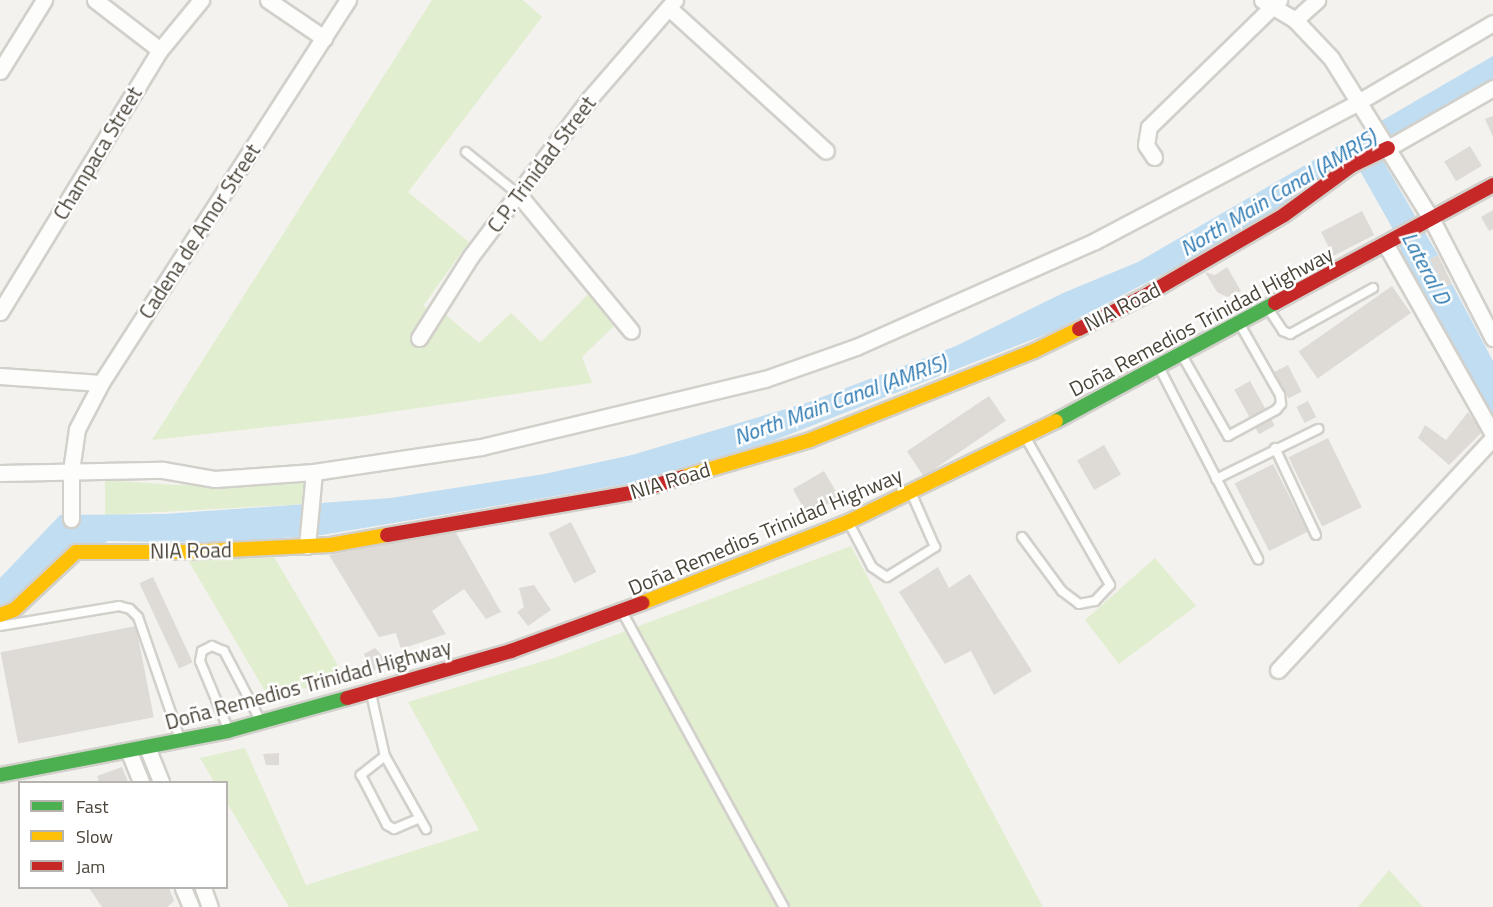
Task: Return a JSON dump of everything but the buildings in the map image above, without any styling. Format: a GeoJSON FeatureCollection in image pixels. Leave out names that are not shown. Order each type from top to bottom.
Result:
{"type":"FeatureCollection","features":[{"type":"Feature","properties":{"kind":"main road","name":"NIA Road"},"geometry":{"type":"LineString","coordinates":[[0,615],[14,610],[76,552],[308,541],[457,526],[631,493],[810,440],[1034,351],[1141,298],[1284,215],[1352,166],[1382,140]]}},
{"type":"Feature","properties":{"kind":"main road","name":"Doña Remedios Trinidad Highway"},"geometry":{"type":"LineString","coordinates":[[0,775],[129,752],[228,731],[371,692],[623,613],[848,522],[1025,438],[1183,356],[1493,185]]}},
{"type":"Feature","properties":{"kind":"street"},"geometry":{"type":"LineString","coordinates":[[0,71],[44,0]]}},
{"type":"Feature","properties":{"kind":"street"},"geometry":{"type":"LineString","coordinates":[[95,0],[160,50]]}},
{"type":"Feature","properties":{"kind":"street","name":"Champaca Street"},"geometry":{"type":"LineString","coordinates":[[0,312],[160,50],[201,0]]}},
{"type":"Feature","properties":{"kind":"street"},"geometry":{"type":"LineString","coordinates":[[268,0],[324,38]]}},
{"type":"Feature","properties":{"kind":"street","name":"Cadena de Amor Street"},"geometry":{"type":"LineString","coordinates":[[71,519],[71,471],[77,429],[101,383],[348,0]]}},
{"type":"Feature","properties":{"kind":"street"},"geometry":{"type":"LineString","coordinates":[[1295,20],[1317,0]]}},
{"type":"Feature","properties":{"kind":"street"},"geometry":{"type":"LineString","coordinates":[[1154,157],[1146,145],[1149,127],[1272,2],[1295,20],[1331,58],[1360,101],[1493,338]]}},
{"type":"Feature","properties":{"kind":"street"},"geometry":{"type":"LineString","coordinates":[[672,4],[826,151]]}},
{"type":"Feature","properties":{"kind":"street","name":"C.P. Trinidad Street"},"geometry":{"type":"LineString","coordinates":[[419,338],[471,256],[591,98],[672,4]]}},
{"type":"Feature","properties":{"kind":"street"},"geometry":{"type":"LineString","coordinates":[[0,473],[163,470],[215,479],[314,472],[481,447],[668,405],[765,379],[846,350],[1095,241],[1360,101],[1493,23]]}},
{"type":"Feature","properties":{"kind":"street","name":"NIA Road"},"geometry":{"type":"LineString","coordinates":[[1382,140],[1493,88]]}},
{"type":"Feature","properties":{"kind":"street"},"geometry":{"type":"LineString","coordinates":[[519,195],[631,331]]}},
{"type":"Feature","properties":{"kind":"street"},"geometry":{"type":"LineString","coordinates":[[1278,670],[1493,436],[1390,243]]}},
{"type":"Feature","properties":{"kind":"street"},"geometry":{"type":"LineString","coordinates":[[0,376],[101,383]]}},
{"type":"Feature","properties":{"kind":"street"},"geometry":{"type":"LineString","coordinates":[[308,541],[314,472]]}},
{"type":"Feature","properties":{"kind":"street"},"geometry":{"type":"LineString","coordinates":[[147,747],[160,781]]}},
{"type":"Feature","properties":{"kind":"street"},"geometry":{"type":"LineString","coordinates":[[129,752],[140,781]]}},
{"type":"Feature","properties":{"kind":"street"},"geometry":{"type":"LineString","coordinates":[[183,889],[191,907]]}},
{"type":"Feature","properties":{"kind":"street"},"geometry":{"type":"LineString","coordinates":[[202,889],[210,907]]}},
{"type":"Feature","properties":{"kind":"lane"},"geometry":{"type":"LineString","coordinates":[[466,152],[519,195]]}},
{"type":"Feature","properties":{"kind":"lane"},"geometry":{"type":"LineString","coordinates":[[1268,308],[1283,331],[1290,334],[1373,288]]}},
{"type":"Feature","properties":{"kind":"lane"},"geometry":{"type":"LineString","coordinates":[[1183,356],[1228,436],[1276,410],[1281,404],[1280,394],[1239,324]]}},
{"type":"Feature","properties":{"kind":"lane"},"geometry":{"type":"LineString","coordinates":[[1159,368],[1258,559]]}},
{"type":"Feature","properties":{"kind":"lane"},"geometry":{"type":"LineString","coordinates":[[1216,479],[1275,448],[1318,429]]}},
{"type":"Feature","properties":{"kind":"lane"},"geometry":{"type":"LineString","coordinates":[[1022,537],[1062,591],[1079,604],[1095,601],[1110,585],[1102,565],[1025,438]]}},
{"type":"Feature","properties":{"kind":"lane"},"geometry":{"type":"LineString","coordinates":[[1275,448],[1316,535]]}},
{"type":"Feature","properties":{"kind":"lane"},"geometry":{"type":"LineString","coordinates":[[848,522],[872,567],[887,577],[935,547],[910,493]]}},
{"type":"Feature","properties":{"kind":"lane"},"geometry":{"type":"LineString","coordinates":[[0,626],[119,606],[130,609],[138,617],[181,740]]}},
{"type":"Feature","properties":{"kind":"lane"},"geometry":{"type":"LineString","coordinates":[[623,613],[784,907]]}},
{"type":"Feature","properties":{"kind":"lane"},"geometry":{"type":"LineString","coordinates":[[228,731],[200,661],[202,651],[213,646],[224,651],[260,722]]}},
{"type":"Feature","properties":{"kind":"lane"},"geometry":{"type":"LineString","coordinates":[[371,692],[385,756],[426,829]]}},
{"type":"Feature","properties":{"kind":"lane"},"geometry":{"type":"LineString","coordinates":[[385,756],[361,775],[387,825],[394,829],[420,818]]}},
{"type":"Feature","properties":{"kind":"green space"},"geometry":{"type":"Polygon","coordinates":[[[432,0],[523,0],[542,17],[408,192],[469,242],[423,306],[446,315],[479,343],[511,313],[541,342],[588,294],[616,324],[582,357],[592,383],[356,417],[152,440],[432,0]]]}},
{"type":"Feature","properties":{"kind":"green space"},"geometry":{"type":"Polygon","coordinates":[[[307,478],[306,504],[105,515],[105,480],[175,485],[307,478]]]}},
{"type":"Feature","properties":{"kind":"green space"},"geometry":{"type":"Polygon","coordinates":[[[851,546],[1043,907],[289,907],[228,805],[228,781],[213,781],[200,758],[245,748],[306,885],[479,830],[408,702],[557,657],[851,546]]]}},
{"type":"Feature","properties":{"kind":"green space"},"geometry":{"type":"Polygon","coordinates":[[[273,555],[345,677],[269,698],[188,560],[273,555]]]}},
{"type":"Feature","properties":{"kind":"green space"},"geometry":{"type":"Polygon","coordinates":[[[1155,558],[1196,606],[1119,664],[1085,620],[1155,558]]]}},
{"type":"Feature","properties":{"kind":"green space"},"geometry":{"type":"Polygon","coordinates":[[[1389,870],[1423,907],[1358,907],[1389,870]]]}},
{"type":"Feature","properties":{"kind":"water","name":"North Main Canal (AMRIS)"},"geometry":{"type":"Polygon","coordinates":[[[1493,56],[1493,79],[1389,138],[1378,152],[1438,255],[1430,259],[1444,287],[1452,284],[1493,361],[1493,417],[1408,269],[1394,231],[1360,171],[1052,332],[775,440],[639,482],[322,535],[213,543],[108,541],[0,609],[0,578],[60,515],[164,514],[391,498],[544,474],[632,455],[809,402],[956,346],[1063,293],[1138,262],[1493,56]]]}},
{"type":"Feature","properties":{"kind":"traffic: fast"},"geometry":{"type":"LineString","coordinates":[[1056,421],[1275,303]]}},
{"type":"Feature","properties":{"kind":"traffic: fast"},"geometry":{"type":"LineString","coordinates":[[0,775],[228,731],[347,698]]}},
{"type":"Feature","properties":{"kind":"traffic: slow"},"geometry":{"type":"LineString","coordinates":[[683,477],[810,440],[1034,351],[1079,329]]}},
{"type":"Feature","properties":{"kind":"traffic: slow"},"geometry":{"type":"LineString","coordinates":[[642,603],[848,522],[1056,421]]}},
{"type":"Feature","properties":{"kind":"traffic: slow"},"geometry":{"type":"LineString","coordinates":[[0,615],[14,610],[76,552],[186,552],[330,545],[387,535]]}},
{"type":"Feature","properties":{"kind":"traffic: jam"},"geometry":{"type":"LineString","coordinates":[[1079,329],[1141,298],[1284,215],[1351,166],[1388,148]]}},
{"type":"Feature","properties":{"kind":"traffic: jam"},"geometry":{"type":"LineString","coordinates":[[1275,303],[1493,185]]}},
{"type":"Feature","properties":{"kind":"traffic: jam"},"geometry":{"type":"LineString","coordinates":[[387,535],[631,493],[683,477]]}},
{"type":"Feature","properties":{"kind":"traffic: jam"},"geometry":{"type":"LineString","coordinates":[[347,698],[511,651],[642,603]]}},
{"type":"Feature","properties":{"kind":"water label","name":"Lateral D"},"geometry":{"type":"Point","coordinates":[1426,268]}}]}
